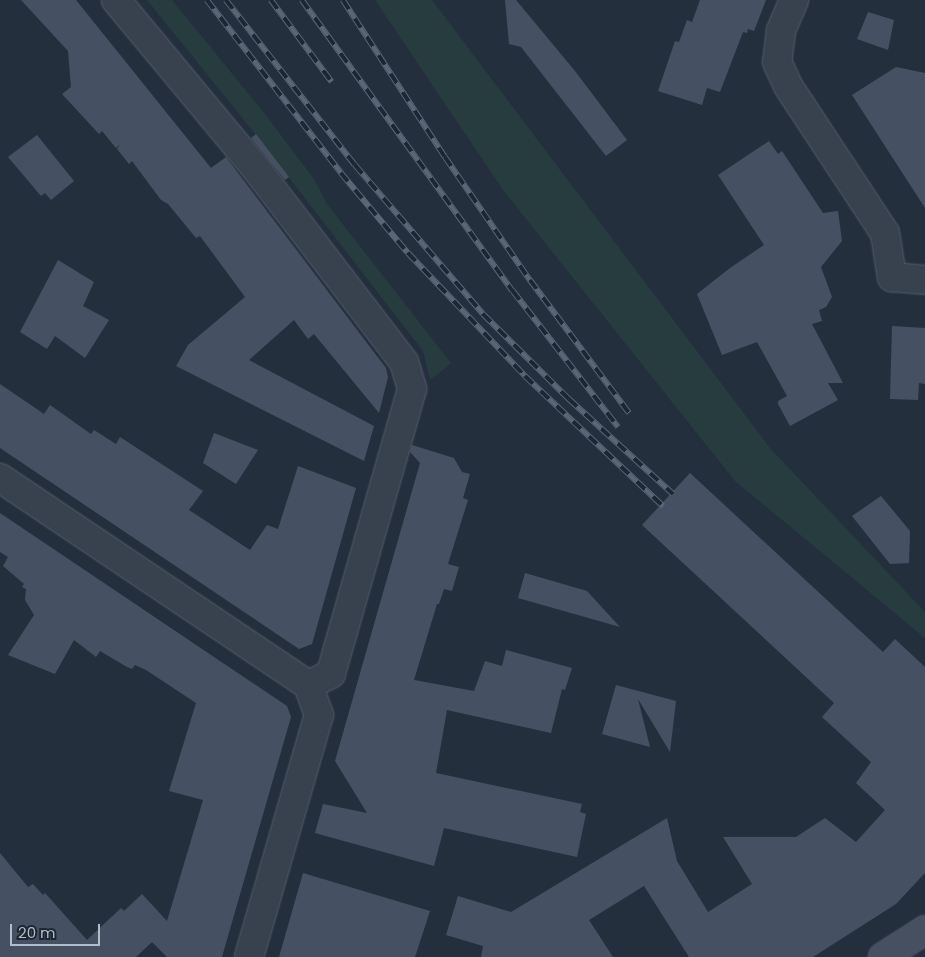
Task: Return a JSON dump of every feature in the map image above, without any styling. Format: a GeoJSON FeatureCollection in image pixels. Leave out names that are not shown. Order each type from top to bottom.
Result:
{"type":"FeatureCollection","features":[{"type":"Feature","properties":{"kind":"main road"},"geometry":{"type":"LineString","coordinates":[[883,957],[925,930]]}},
{"type":"Feature","properties":{"kind":"street"},"geometry":{"type":"LineString","coordinates":[[116,0],[258,170],[404,362],[412,389],[331,674],[308,685]]}},
{"type":"Feature","properties":{"kind":"street"},"geometry":{"type":"LineString","coordinates":[[794,0],[781,31],[777,62],[788,86],[885,233],[892,277],[925,280]]}},
{"type":"Feature","properties":{"kind":"street"},"geometry":{"type":"LineString","coordinates":[[0,478],[308,685],[319,715],[249,957]]}},
{"type":"Feature","properties":{"kind":"green space"},"geometry":{"type":"Polygon","coordinates":[[[147,0],[172,0],[261,109],[314,179],[327,204],[451,363],[438,374],[430,380],[423,351],[256,135],[147,0]]]}},
{"type":"Feature","properties":{"kind":"green space"},"geometry":{"type":"Polygon","coordinates":[[[375,0],[432,0],[770,448],[925,612],[925,638],[735,481],[503,190],[375,0]]]}},
{"type":"Feature","properties":{"kind":"building"},"geometry":{"type":"Polygon","coordinates":[[[21,0],[76,0],[211,168],[226,157],[386,368],[388,377],[379,413],[314,334],[308,339],[294,320],[249,360],[374,426],[364,461],[176,366],[188,345],[245,297],[200,236],[196,238],[168,204],[161,200],[132,161],[129,164],[117,149],[120,144],[116,148],[102,131],[99,134],[62,94],[71,87],[68,51],[21,0]]]}},
{"type":"Feature","properties":{"kind":"building"},"geometry":{"type":"Polygon","coordinates":[[[505,0],[516,0],[575,71],[627,140],[606,156],[521,47],[509,44],[505,0]]]}},
{"type":"Feature","properties":{"kind":"building"},"geometry":{"type":"Polygon","coordinates":[[[700,0],[766,0],[754,31],[748,29],[747,33],[743,32],[720,92],[707,88],[702,105],[658,91],[675,41],[679,42],[687,20],[692,22],[700,0]]]}},
{"type":"Feature","properties":{"kind":"building"},"geometry":{"type":"Polygon","coordinates":[[[868,12],[894,20],[888,50],[857,39],[868,12]]]}},
{"type":"Feature","properties":{"kind":"building"},"geometry":{"type":"Polygon","coordinates":[[[896,67],[925,73],[925,208],[852,95],[896,67]]]}},
{"type":"Feature","properties":{"kind":"building"},"geometry":{"type":"Polygon","coordinates":[[[256,134],[289,177],[285,180],[251,138],[256,134]]]}},
{"type":"Feature","properties":{"kind":"building"},"geometry":{"type":"Polygon","coordinates":[[[37,135],[74,181],[51,200],[45,193],[41,196],[8,157],[37,135]]]}},
{"type":"Feature","properties":{"kind":"building"},"geometry":{"type":"Polygon","coordinates":[[[769,141],[778,154],[782,151],[823,213],[838,211],[842,241],[821,267],[832,297],[826,307],[819,310],[822,321],[812,324],[843,383],[828,383],[838,400],[790,426],[778,404],[778,401],[787,396],[757,342],[722,355],[697,294],[730,268],[764,245],[718,175],[769,141]]]}},
{"type":"Feature","properties":{"kind":"building"},"geometry":{"type":"Polygon","coordinates":[[[58,260],[94,282],[83,306],[109,320],[85,358],[55,336],[47,349],[20,332],[58,260]]]}},
{"type":"Feature","properties":{"kind":"building"},"geometry":{"type":"Polygon","coordinates":[[[892,326],[925,328],[925,384],[919,383],[918,400],[890,399],[892,326]]]}},
{"type":"Feature","properties":{"kind":"building"},"geometry":{"type":"Polygon","coordinates":[[[0,384],[44,414],[50,405],[91,434],[94,430],[116,444],[120,437],[203,491],[189,510],[250,550],[267,525],[278,529],[298,466],[356,488],[312,644],[299,649],[0,448],[0,384]]]}},
{"type":"Feature","properties":{"kind":"building"},"geometry":{"type":"Polygon","coordinates":[[[214,433],[258,450],[236,484],[203,463],[214,433]]]}},
{"type":"Feature","properties":{"kind":"building"},"geometry":{"type":"Polygon","coordinates":[[[412,445],[454,458],[462,472],[470,474],[463,498],[468,500],[448,564],[459,567],[452,591],[444,589],[439,604],[437,604],[414,680],[474,691],[485,661],[502,666],[506,650],[572,668],[565,690],[562,689],[551,733],[447,710],[436,773],[582,804],[580,812],[586,814],[577,857],[444,828],[434,866],[315,833],[323,804],[367,813],[335,761],[420,463],[410,452],[412,445]]]}},
{"type":"Feature","properties":{"kind":"building"},"geometry":{"type":"Polygon","coordinates":[[[690,473],[883,652],[895,639],[925,667],[925,873],[896,904],[813,957],[689,957],[644,886],[589,920],[613,957],[481,957],[483,946],[446,935],[458,896],[511,912],[667,818],[677,861],[708,912],[752,884],[723,837],[796,837],[825,818],[856,842],[885,810],[856,783],[871,762],[822,717],[834,703],[642,525],[690,473]]]}},
{"type":"Feature","properties":{"kind":"building"},"geometry":{"type":"Polygon","coordinates":[[[881,496],[910,531],[909,563],[890,564],[852,516],[881,496]]]}},
{"type":"Feature","properties":{"kind":"building"},"geometry":{"type":"Polygon","coordinates":[[[0,513],[287,706],[291,717],[222,957],[167,957],[152,942],[136,957],[0,957],[0,853],[28,887],[33,884],[43,895],[45,893],[87,940],[121,908],[124,911],[142,894],[167,921],[203,800],[169,791],[196,703],[146,670],[135,665],[132,669],[127,667],[100,651],[96,657],[74,640],[55,674],[8,655],[34,615],[25,600],[26,589],[22,587],[24,584],[3,566],[8,557],[0,552],[0,513]]]}},
{"type":"Feature","properties":{"kind":"building"},"geometry":{"type":"Polygon","coordinates":[[[525,573],[587,591],[620,627],[518,598],[525,573]]]}},
{"type":"Feature","properties":{"kind":"building"},"geometry":{"type":"Polygon","coordinates":[[[616,685],[676,701],[670,752],[638,699],[650,747],[602,734],[616,685]]]}},
{"type":"Feature","properties":{"kind":"building"},"geometry":{"type":"Polygon","coordinates":[[[303,873],[430,911],[415,957],[279,957],[303,873]]]}},
{"type":"Feature","properties":{"kind":"railway"},"geometry":{"type":"LineString","coordinates":[[207,0],[341,173],[408,253],[525,376],[663,506]]}},
{"type":"Feature","properties":{"kind":"railway"},"geometry":{"type":"LineString","coordinates":[[226,0],[355,165],[483,314],[569,399],[673,494]]}},
{"type":"Feature","properties":{"kind":"railway"},"geometry":{"type":"LineString","coordinates":[[271,0],[332,82]]}},
{"type":"Feature","properties":{"kind":"railway"},"geometry":{"type":"LineString","coordinates":[[302,0],[513,291],[618,427]]}},
{"type":"Feature","properties":{"kind":"railway"},"geometry":{"type":"LineString","coordinates":[[343,0],[445,157],[530,280],[629,413]]}}]}
